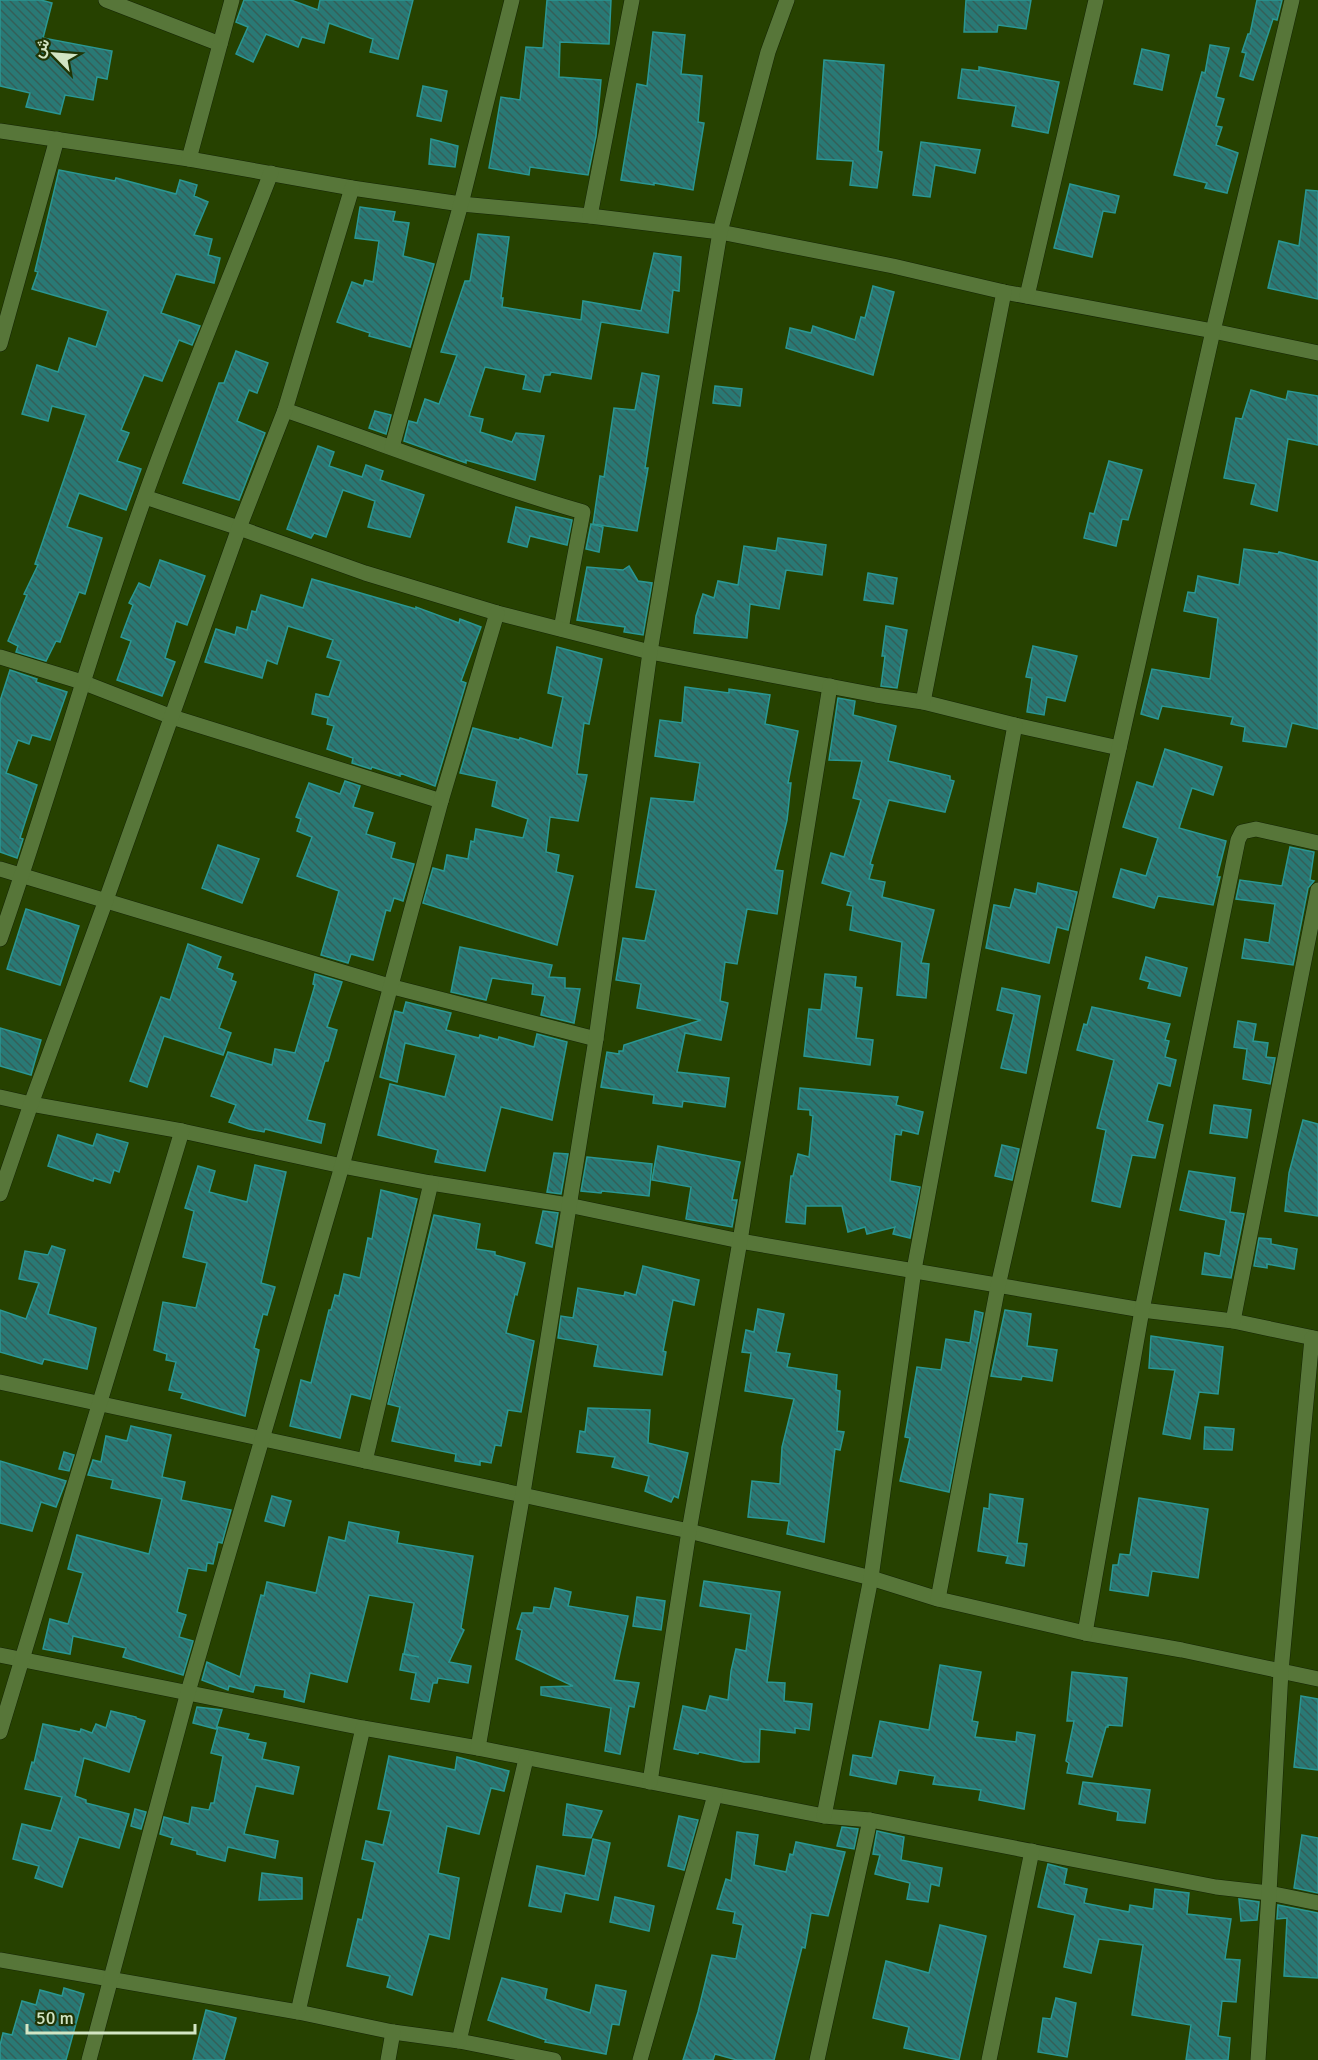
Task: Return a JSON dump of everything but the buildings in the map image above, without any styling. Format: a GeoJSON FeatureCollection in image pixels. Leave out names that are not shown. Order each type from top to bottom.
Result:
{"type":"FeatureCollection","features":[{"type":"Feature","properties":{"kind":"street"},"geometry":{"type":"LineString","coordinates":[[106,0],[220,44]]}},
{"type":"Feature","properties":{"kind":"street"},"geometry":{"type":"LineString","coordinates":[[189,159],[232,0]]}},
{"type":"Feature","properties":{"kind":"street"},"geometry":{"type":"LineString","coordinates":[[392,447],[461,204],[512,0]]}},
{"type":"Feature","properties":{"kind":"street"},"geometry":{"type":"LineString","coordinates":[[590,216],[632,0]]}},
{"type":"Feature","properties":{"kind":"street"},"geometry":{"type":"LineString","coordinates":[[478,1748],[523,1493],[596,1039],[650,652],[720,232],[768,52],[787,0]]}},
{"type":"Feature","properties":{"kind":"street"},"geometry":{"type":"LineString","coordinates":[[1027,296],[1096,0]]}},
{"type":"Feature","properties":{"kind":"street"},"geometry":{"type":"LineString","coordinates":[[938,1599],[998,1286],[1213,331],[1292,0]]}},
{"type":"Feature","properties":{"kind":"street"},"geometry":{"type":"LineString","coordinates":[[0,132],[189,159],[352,188],[461,204],[590,216],[720,232],[893,266],[1004,292],[1318,353]]}},
{"type":"Feature","properties":{"kind":"street"},"geometry":{"type":"LineString","coordinates":[[0,344],[57,139]]}},
{"type":"Feature","properties":{"kind":"street"},"geometry":{"type":"LineString","coordinates":[[0,939],[22,876],[82,682],[145,497],[271,173]]}},
{"type":"Feature","properties":{"kind":"street"},"geometry":{"type":"LineString","coordinates":[[0,1194],[239,528],[285,410],[352,188]]}},
{"type":"Feature","properties":{"kind":"street"},"geometry":{"type":"LineString","coordinates":[[923,702],[1004,292]]}},
{"type":"Feature","properties":{"kind":"street"},"geometry":{"type":"LineString","coordinates":[[285,410],[520,494],[583,512],[561,629]]}},
{"type":"Feature","properties":{"kind":"street"},"geometry":{"type":"LineString","coordinates":[[145,497],[365,573],[497,613],[650,652],[923,702],[1119,748]]}},
{"type":"Feature","properties":{"kind":"street"},"geometry":{"type":"LineString","coordinates":[[89,2060],[188,1692],[342,1166],[389,986],[497,613]]}},
{"type":"Feature","properties":{"kind":"street"},"geometry":{"type":"LineString","coordinates":[[0,657],[82,682],[172,717],[441,801]]}},
{"type":"Feature","properties":{"kind":"street"},"geometry":{"type":"LineString","coordinates":[[650,1782],[689,1531],[740,1241],[830,686]]}},
{"type":"Feature","properties":{"kind":"street"},"geometry":{"type":"LineString","coordinates":[[824,1816],[871,1578],[914,1270],[1015,725]]}},
{"type":"Feature","properties":{"kind":"street"},"geometry":{"type":"LineString","coordinates":[[1084,1633],[1142,1310],[1238,840],[1242,832],[1256,829],[1318,843]]}},
{"type":"Feature","properties":{"kind":"street"},"geometry":{"type":"LineString","coordinates":[[0,868],[389,986],[596,1039]]}},
{"type":"Feature","properties":{"kind":"street"},"geometry":{"type":"LineString","coordinates":[[1233,1322],[1318,890]]}},
{"type":"Feature","properties":{"kind":"street"},"geometry":{"type":"LineString","coordinates":[[0,1097],[183,1131],[430,1183],[568,1204],[740,1241],[1142,1310],[1233,1322],[1315,1339],[1281,1671],[1258,2060]]}},
{"type":"Feature","properties":{"kind":"street"},"geometry":{"type":"LineString","coordinates":[[0,1732],[183,1131]]}},
{"type":"Feature","properties":{"kind":"street"},"geometry":{"type":"LineString","coordinates":[[365,1461],[430,1183]]}},
{"type":"Feature","properties":{"kind":"street"},"geometry":{"type":"LineString","coordinates":[[0,1382],[263,1440],[523,1493],[689,1531],[871,1578],[938,1599],[1084,1633],[1182,1650],[1318,1678]]}},
{"type":"Feature","properties":{"kind":"street"},"geometry":{"type":"LineString","coordinates":[[0,1655],[363,1728],[478,1748],[824,1816],[870,1820],[1216,1887],[1269,1893],[1318,1903]]}},
{"type":"Feature","properties":{"kind":"street"},"geometry":{"type":"LineString","coordinates":[[298,2012],[363,1728]]}},
{"type":"Feature","properties":{"kind":"street"},"geometry":{"type":"LineString","coordinates":[[459,2041],[526,1759]]}},
{"type":"Feature","properties":{"kind":"street"},"geometry":{"type":"LineString","coordinates":[[640,2060],[716,1795]]}},
{"type":"Feature","properties":{"kind":"street"},"geometry":{"type":"LineString","coordinates":[[817,2060],[870,1820]]}},
{"type":"Feature","properties":{"kind":"street"},"geometry":{"type":"LineString","coordinates":[[989,2060],[1032,1851]]}},
{"type":"Feature","properties":{"kind":"street"},"geometry":{"type":"LineString","coordinates":[[0,1960],[298,2012],[393,2032],[459,2041],[554,2060]]}},
{"type":"Feature","properties":{"kind":"street"},"geometry":{"type":"LineString","coordinates":[[388,2060],[393,2032]]}}]}
